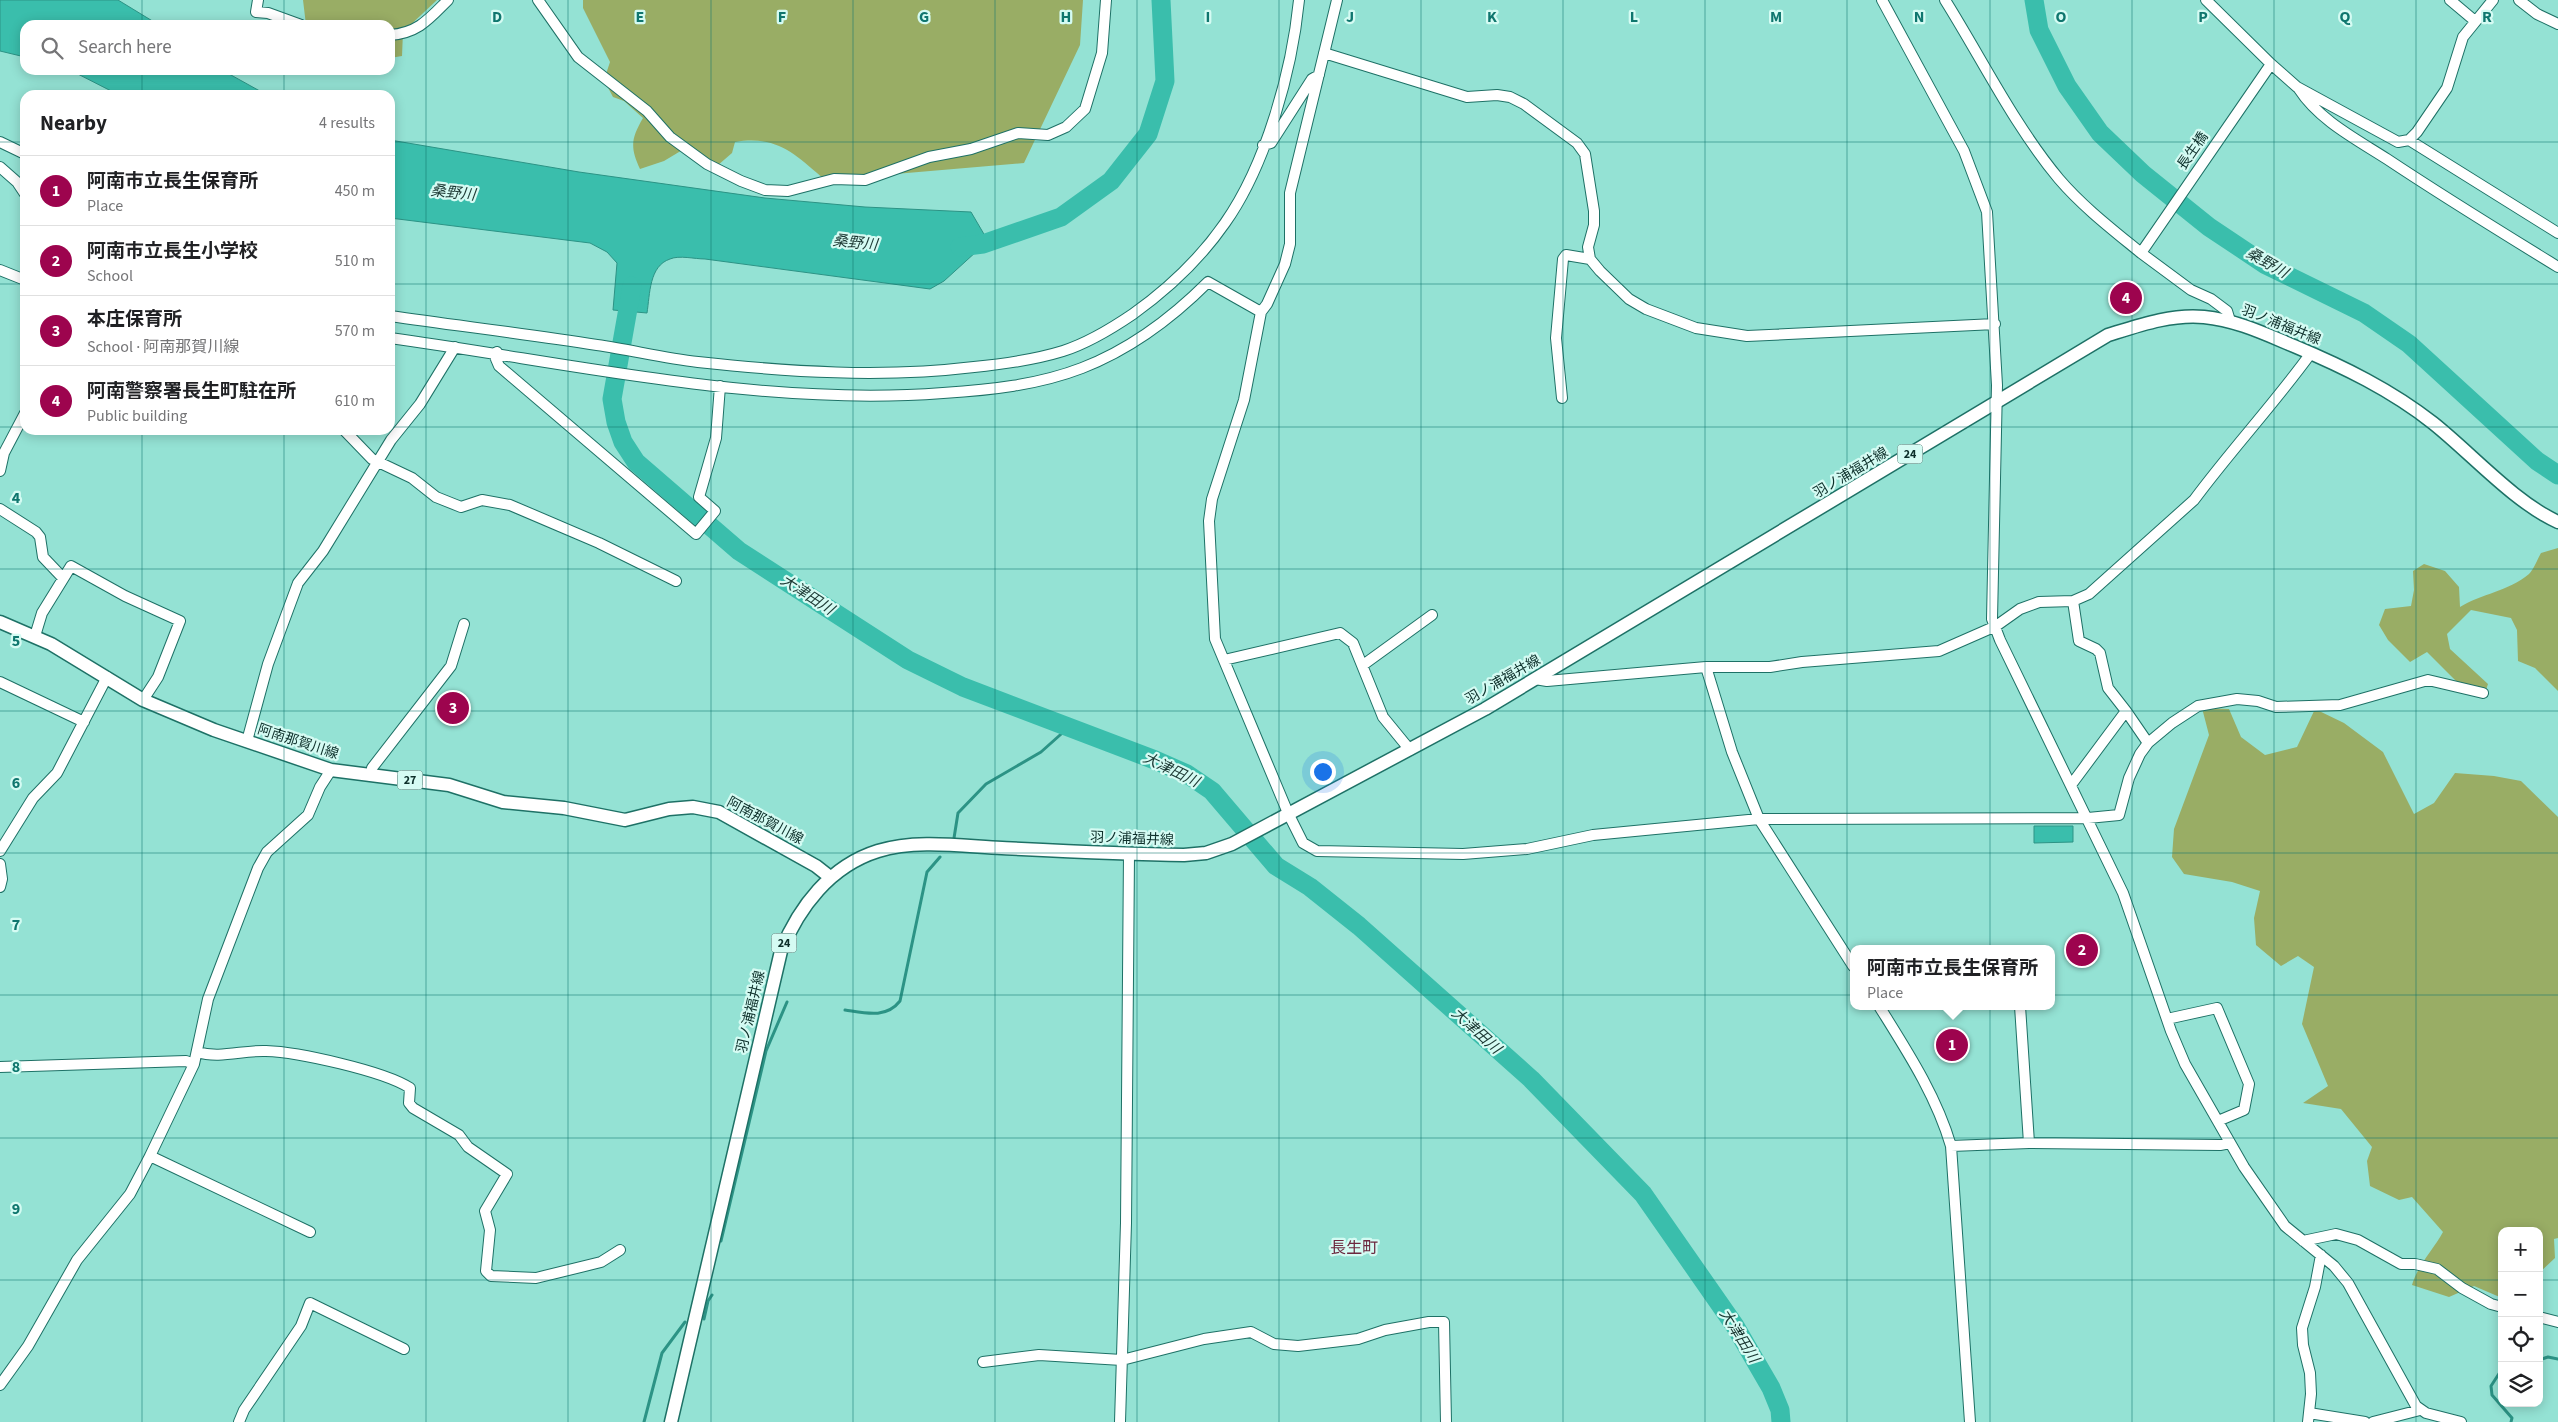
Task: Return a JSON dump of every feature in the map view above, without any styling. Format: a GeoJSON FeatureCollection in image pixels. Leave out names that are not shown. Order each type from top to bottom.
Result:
{"type":"FeatureCollection","features":[{"type":"Feature","properties":{"kind":"main road","name":"羽ノ浦福井線"},"geometry":{"type":"LineString","coordinates":[[671,1422],[781,951],[791,925],[830,877],[877,851],[906,845],[1191,855],[1206,853],[1232,844],[1266,828],[1288,813],[1410,750],[1535,679],[2108,335],[2150,321],[2203,317],[2230,321],[2311,353],[2377,384],[2408,404],[2505,484],[2547,517],[2558,522]]}},
{"type":"Feature","properties":{"kind":"main road","name":"阿南那賀川線"},"geometry":{"type":"LineString","coordinates":[[0,622],[35,636],[143,700],[214,730],[331,770],[449,785],[503,802],[564,808],[625,820],[693,807],[719,812],[816,866],[830,877]]}},
{"type":"Feature","properties":{"kind":"street"},"geometry":{"type":"LineString","coordinates":[[258,0],[256,12],[268,13],[287,20]]}},
{"type":"Feature","properties":{"kind":"street"},"geometry":{"type":"LineString","coordinates":[[395,35],[406,34],[419,27],[448,0]]}},
{"type":"Feature","properties":{"kind":"street"},"geometry":{"type":"LineString","coordinates":[[538,0],[578,58],[647,111],[670,137],[707,164],[742,182],[765,190],[788,191],[834,179],[865,180],[929,157],[971,149],[1018,132],[1048,135],[1066,127],[1085,109],[1094,81],[1102,53],[1106,0]]}},
{"type":"Feature","properties":{"kind":"street"},"geometry":{"type":"LineString","coordinates":[[395,317],[598,345],[696,362],[819,371],[930,372],[1016,362],[1064,350],[1109,330],[1160,295],[1202,253],[1226,222],[1246,186],[1263,145],[1289,69],[1299,0]]}},
{"type":"Feature","properties":{"kind":"street"},"geometry":{"type":"LineString","coordinates":[[1337,0],[1290,193],[1290,244],[1285,264],[1267,304],[1261,312],[1244,400],[1212,499],[1210,514],[1215,639],[1288,813],[1303,843],[1317,851],[1463,854],[1528,849],[1593,835],[1759,819],[2088,818],[2118,815],[2132,769],[2148,743],[2198,706],[2237,699],[2258,701],[2276,707],[2340,705],[2428,680],[2483,693]]}},
{"type":"Feature","properties":{"kind":"street"},"geometry":{"type":"LineString","coordinates":[[1882,0],[1964,151],[1987,212],[1997,385],[1995,403],[1992,619],[2018,678],[2123,893],[2167,1019],[2186,1064],[2244,1168],[2285,1226],[2321,1255],[2348,1283],[2412,1401],[2420,1410]]}},
{"type":"Feature","properties":{"kind":"street"},"geometry":{"type":"LineString","coordinates":[[1945,0],[2028,138],[2060,179],[2102,221],[2143,249],[2191,290],[2211,300],[2226,311],[2230,321]]}},
{"type":"Feature","properties":{"kind":"street"},"geometry":{"type":"LineString","coordinates":[[2206,0],[2268,68],[2297,87],[2398,142],[2409,140],[2558,232]]}},
{"type":"Feature","properties":{"kind":"street"},"geometry":{"type":"LineString","coordinates":[[2450,0],[2475,22]]}},
{"type":"Feature","properties":{"kind":"street"},"geometry":{"type":"LineString","coordinates":[[2409,140],[2447,88],[2463,37],[2493,0]]}},
{"type":"Feature","properties":{"kind":"street"},"geometry":{"type":"LineString","coordinates":[[2519,0],[2537,14],[2558,24]]}},
{"type":"Feature","properties":{"kind":"street"},"geometry":{"type":"LineString","coordinates":[[1324,53],[1467,97],[1497,95],[1510,97],[1541,115],[1577,143],[1585,154],[1594,210],[1594,225],[1588,247],[1590,259],[1630,299],[1646,309],[1717,333],[1747,336],[1994,324]]}},
{"type":"Feature","properties":{"kind":"street","name":"長生橋"},"geometry":{"type":"LineString","coordinates":[[2143,249],[2268,68]]}},
{"type":"Feature","properties":{"kind":"street"},"geometry":{"type":"LineString","coordinates":[[1263,145],[1272,143],[1312,79],[1319,75]]}},
{"type":"Feature","properties":{"kind":"street"},"geometry":{"type":"LineString","coordinates":[[2297,87],[2309,105],[2338,127],[2558,268]]}},
{"type":"Feature","properties":{"kind":"street"},"geometry":{"type":"LineString","coordinates":[[0,142],[20,152]]}},
{"type":"Feature","properties":{"kind":"street"},"geometry":{"type":"LineString","coordinates":[[0,167],[20,186]]}},
{"type":"Feature","properties":{"kind":"street"},"geometry":{"type":"LineString","coordinates":[[1562,398],[1556,338],[1562,267],[1566,255],[1590,259]]}},
{"type":"Feature","properties":{"kind":"street"},"geometry":{"type":"LineString","coordinates":[[0,270],[20,278]]}},
{"type":"Feature","properties":{"kind":"street"},"geometry":{"type":"LineString","coordinates":[[395,339],[497,352],[720,386],[843,397],[901,396],[1006,388],[1080,369],[1119,352],[1157,328],[1208,282],[1261,312]]}},
{"type":"Feature","properties":{"kind":"street"},"geometry":{"type":"LineString","coordinates":[[247,741],[268,664],[298,583],[323,550],[391,440],[420,404],[455,347]]}},
{"type":"Feature","properties":{"kind":"street"},"geometry":{"type":"LineString","coordinates":[[497,352],[496,359],[499,366],[696,534],[715,511],[698,497],[702,491],[718,428],[720,386]]}},
{"type":"Feature","properties":{"kind":"street"},"geometry":{"type":"LineString","coordinates":[[1535,679],[1547,681],[1706,667],[1770,667],[1802,662],[1939,651],[1996,626],[2020,609],[2038,602],[2074,601],[2095,590],[2194,500],[2206,482],[2284,391],[2311,353]]}},
{"type":"Feature","properties":{"kind":"street"},"geometry":{"type":"LineString","coordinates":[[0,471],[4,453],[20,423]]}},
{"type":"Feature","properties":{"kind":"street"},"geometry":{"type":"LineString","coordinates":[[349,435],[372,459],[412,478],[436,496],[461,507],[482,500],[510,505],[599,543],[676,581]]}},
{"type":"Feature","properties":{"kind":"street"},"geometry":{"type":"LineString","coordinates":[[0,509],[36,532],[40,537],[43,557],[63,578]]}},
{"type":"Feature","properties":{"kind":"street"},"geometry":{"type":"LineString","coordinates":[[35,636],[42,613],[71,566],[125,596],[180,621],[158,677],[143,700]]}},
{"type":"Feature","properties":{"kind":"street"},"geometry":{"type":"LineString","coordinates":[[2074,601],[2079,641],[2096,648],[2100,653],[2108,688],[2148,743]]}},
{"type":"Feature","properties":{"kind":"street"},"geometry":{"type":"LineString","coordinates":[[1363,665],[1432,615]]}},
{"type":"Feature","properties":{"kind":"street"},"geometry":{"type":"LineString","coordinates":[[371,776],[372,768],[451,666],[464,624]]}},
{"type":"Feature","properties":{"kind":"street"},"geometry":{"type":"LineString","coordinates":[[1224,660],[1340,633],[1353,643],[1383,717],[1410,750]]}},
{"type":"Feature","properties":{"kind":"street"},"geometry":{"type":"LineString","coordinates":[[1706,667],[1732,752],[1759,819],[1850,961]]}},
{"type":"Feature","properties":{"kind":"street"},"geometry":{"type":"LineString","coordinates":[[0,851],[33,798],[58,773],[107,677]]}},
{"type":"Feature","properties":{"kind":"street"},"geometry":{"type":"LineString","coordinates":[[0,682],[84,722]]}},
{"type":"Feature","properties":{"kind":"street"},"geometry":{"type":"LineString","coordinates":[[2071,785],[2126,711]]}},
{"type":"Feature","properties":{"kind":"street"},"geometry":{"type":"LineString","coordinates":[[0,1385],[28,1346],[77,1260],[130,1194],[194,1064],[208,999],[258,868],[267,852],[308,815],[320,787],[331,770]]}},
{"type":"Feature","properties":{"kind":"street"},"geometry":{"type":"LineString","coordinates":[[1120,1422],[1126,1222],[1130,854]]}},
{"type":"Feature","properties":{"kind":"street"},"geometry":{"type":"LineString","coordinates":[[0,864],[2,879],[0,887]]}},
{"type":"Feature","properties":{"kind":"street"},"geometry":{"type":"LineString","coordinates":[[2167,1019],[2217,1008],[2249,1084],[2244,1110],[2218,1121]]}},
{"type":"Feature","properties":{"kind":"street"},"geometry":{"type":"LineString","coordinates":[[1882,1010],[1908,1052],[1942,1115],[1951,1146],[1958,1216],[1970,1422]]}},
{"type":"Feature","properties":{"kind":"street"},"geometry":{"type":"LineString","coordinates":[[2020,1010],[2029,1143]]}},
{"type":"Feature","properties":{"kind":"street"},"geometry":{"type":"LineString","coordinates":[[197,1052],[216,1055],[266,1051],[317,1059],[349,1066],[410,1088],[409,1103],[412,1108],[459,1135],[468,1147],[507,1174],[484,1211],[490,1230],[486,1271],[490,1276],[536,1278],[601,1262],[620,1250]]}},
{"type":"Feature","properties":{"kind":"street"},"geometry":{"type":"LineString","coordinates":[[0,1067],[186,1061],[194,1064]]}},
{"type":"Feature","properties":{"kind":"street"},"geometry":{"type":"LineString","coordinates":[[1951,1146],[2029,1143],[2220,1145],[2230,1143]]}},
{"type":"Feature","properties":{"kind":"street"},"geometry":{"type":"LineString","coordinates":[[150,1156],[310,1232]]}},
{"type":"Feature","properties":{"kind":"street"},"geometry":{"type":"LineString","coordinates":[[2303,1241],[2336,1234],[2358,1240],[2401,1264],[2415,1264],[2437,1269],[2462,1288],[2498,1306]]}},
{"type":"Feature","properties":{"kind":"street"},"geometry":{"type":"LineString","coordinates":[[2321,1255],[2315,1288],[2302,1328],[2303,1345],[2310,1373],[2308,1417],[2365,1422]]}},
{"type":"Feature","properties":{"kind":"street"},"geometry":{"type":"LineString","coordinates":[[239,1422],[244,1410],[301,1326],[310,1303],[359,1329],[404,1349]]}},
{"type":"Feature","properties":{"kind":"street"},"geometry":{"type":"LineString","coordinates":[[2543,1318],[2558,1322]]}},
{"type":"Feature","properties":{"kind":"street"},"geometry":{"type":"LineString","coordinates":[[983,1362],[1040,1355],[1122,1360],[1204,1339],[1251,1332],[1274,1344],[1298,1346],[1358,1340],[1386,1330],[1429,1322],[1444,1322],[1446,1422]]}},
{"type":"Feature","properties":{"kind":"street"},"geometry":{"type":"LineString","coordinates":[[2372,1422],[2420,1410],[2461,1422]]}},
{"type":"Feature","properties":{"kind":"shaded area"},"geometry":{"type":"Polygon","coordinates":[[[303,0],[437,0],[403,32],[402,56],[395,57],[395,20],[305,20],[303,0]]]}},
{"type":"Feature","properties":{"kind":"shaded area"},"geometry":{"type":"Polygon","coordinates":[[[583,0],[1083,0],[1080,45],[1024,163],[825,180],[794,155],[774,144],[763,141],[735,142],[732,153],[717,166],[689,146],[664,161],[640,169],[633,149],[633,143],[643,118],[624,101],[613,97],[604,80],[610,62],[583,8],[583,0]]]}},
{"type":"Feature","properties":{"kind":"shaded area"},"geometry":{"type":"Polygon","coordinates":[[[2558,548],[2558,691],[2535,668],[2518,661],[2517,630],[2511,618],[2471,610],[2447,634],[2450,649],[2488,684],[2486,690],[2457,682],[2427,652],[2410,662],[2388,640],[2379,625],[2385,609],[2411,606],[2414,590],[2413,571],[2424,564],[2445,571],[2459,587],[2460,607],[2521,580],[2531,572],[2541,553],[2558,548]]]}},
{"type":"Feature","properties":{"kind":"shaded area"},"geometry":{"type":"Polygon","coordinates":[[[2202,708],[2229,709],[2241,737],[2265,755],[2297,747],[2315,709],[2344,723],[2383,752],[2414,814],[2434,803],[2455,773],[2494,776],[2521,781],[2558,817],[2558,1238],[2554,1239],[2555,1258],[2543,1269],[2543,1227],[2498,1227],[2498,1296],[2474,1286],[2449,1297],[2412,1285],[2422,1264],[2443,1232],[2412,1197],[2399,1200],[2370,1186],[2367,1161],[2372,1147],[2341,1109],[2303,1103],[2328,1086],[2302,1024],[2314,967],[2298,956],[2281,966],[2256,945],[2254,918],[2260,891],[2232,882],[2184,874],[2172,857],[2174,829],[2209,735],[2202,708]]]}},
{"type":"Feature","properties":{"kind":"water"},"geometry":{"type":"Polygon","coordinates":[[[0,0],[118,0],[151,20],[20,20],[20,56],[0,51],[0,0]]]}},
{"type":"Feature","properties":{"kind":"water"},"geometry":{"type":"Polygon","coordinates":[[[80,75],[231,75],[258,90],[109,90],[80,75]]]}},
{"type":"Feature","properties":{"kind":"water"},"geometry":{"type":"Polygon","coordinates":[[[395,141],[579,172],[765,198],[865,207],[971,212],[988,241],[944,281],[930,289],[705,259],[674,258],[663,263],[654,274],[647,313],[613,310],[617,263],[607,252],[590,243],[395,219],[395,141]]]}},
{"type":"Feature","properties":{"kind":"water"},"geometry":{"type":"Polygon","coordinates":[[[2034,826],[2073,826],[2073,842],[2034,843],[2034,826]]]}},
{"type":"Feature","properties":{"kind":"waterway","name":"桑野川"},"geometry":{"type":"LineString","coordinates":[[960,247],[983,244],[1061,217],[1111,181],[1148,134],[1165,81],[1161,0]]}},
{"type":"Feature","properties":{"kind":"waterway","name":"桑野川"},"geometry":{"type":"LineString","coordinates":[[2034,0],[2039,30],[2067,86],[2100,133],[2143,174],[2209,227],[2266,265],[2364,313],[2409,344],[2537,461],[2558,475]]}},
{"type":"Feature","properties":{"kind":"waterway","name":"大津田川"},"geometry":{"type":"LineString","coordinates":[[632,286],[612,399],[616,422],[623,442],[636,462],[739,551],[908,660],[963,687],[1155,760],[1187,774],[1212,791],[1276,866],[1310,887],[1359,926],[1531,1079],[1643,1194],[1735,1326],[1771,1388],[1780,1410],[1781,1422]]}},
{"type":"Feature","properties":{"kind":"waterway"},"geometry":{"type":"LineString","coordinates":[[954,838],[958,813],[986,784],[1041,752],[1069,727]]}},
{"type":"Feature","properties":{"kind":"waterway"},"geometry":{"type":"LineString","coordinates":[[845,1010],[882,1013],[894,1007],[900,1001],[927,872],[940,857]]}},
{"type":"Feature","properties":{"kind":"waterway"},"geometry":{"type":"LineString","coordinates":[[721,1241],[766,1051],[787,1002]]}},
{"type":"Feature","properties":{"kind":"waterway"},"geometry":{"type":"LineString","coordinates":[[704,1319],[708,1301],[712,1295]]}},
{"type":"Feature","properties":{"kind":"waterway"},"geometry":{"type":"LineString","coordinates":[[644,1422],[662,1353],[685,1322]]}},
{"type":"Feature","properties":{"kind":"waterway"},"geometry":{"type":"LineString","coordinates":[[2543,1359],[2548,1357],[2558,1359]]}},
{"type":"Feature","properties":{"kind":"waterway"},"geometry":{"type":"LineString","coordinates":[[2498,1375],[2491,1386],[2492,1395],[2498,1402]]}},
{"type":"Feature","properties":{"kind":"waterway"},"geometry":{"type":"LineString","coordinates":[[2502,1407],[2512,1418],[2511,1422]]}},
{"type":"Feature","properties":{"kind":"place","name":"阿南警察署長生町駐在所"},"geometry":{"type":"Point","coordinates":[2126,298]}},
{"type":"Feature","properties":{"kind":"place","name":"本庄保育所"},"geometry":{"type":"Point","coordinates":[453,708]}},
{"type":"Feature","properties":{"kind":"place","name":"阿南市立長生小学校"},"geometry":{"type":"Point","coordinates":[2082,950]}},
{"type":"Feature","properties":{"kind":"place","name":"阿南市立長生保育所"},"geometry":{"type":"Point","coordinates":[1952,1045]}},
{"type":"Feature","properties":{"kind":"district","name":"長生町"},"geometry":{"type":"Point","coordinates":[1354,1248]}}]}
